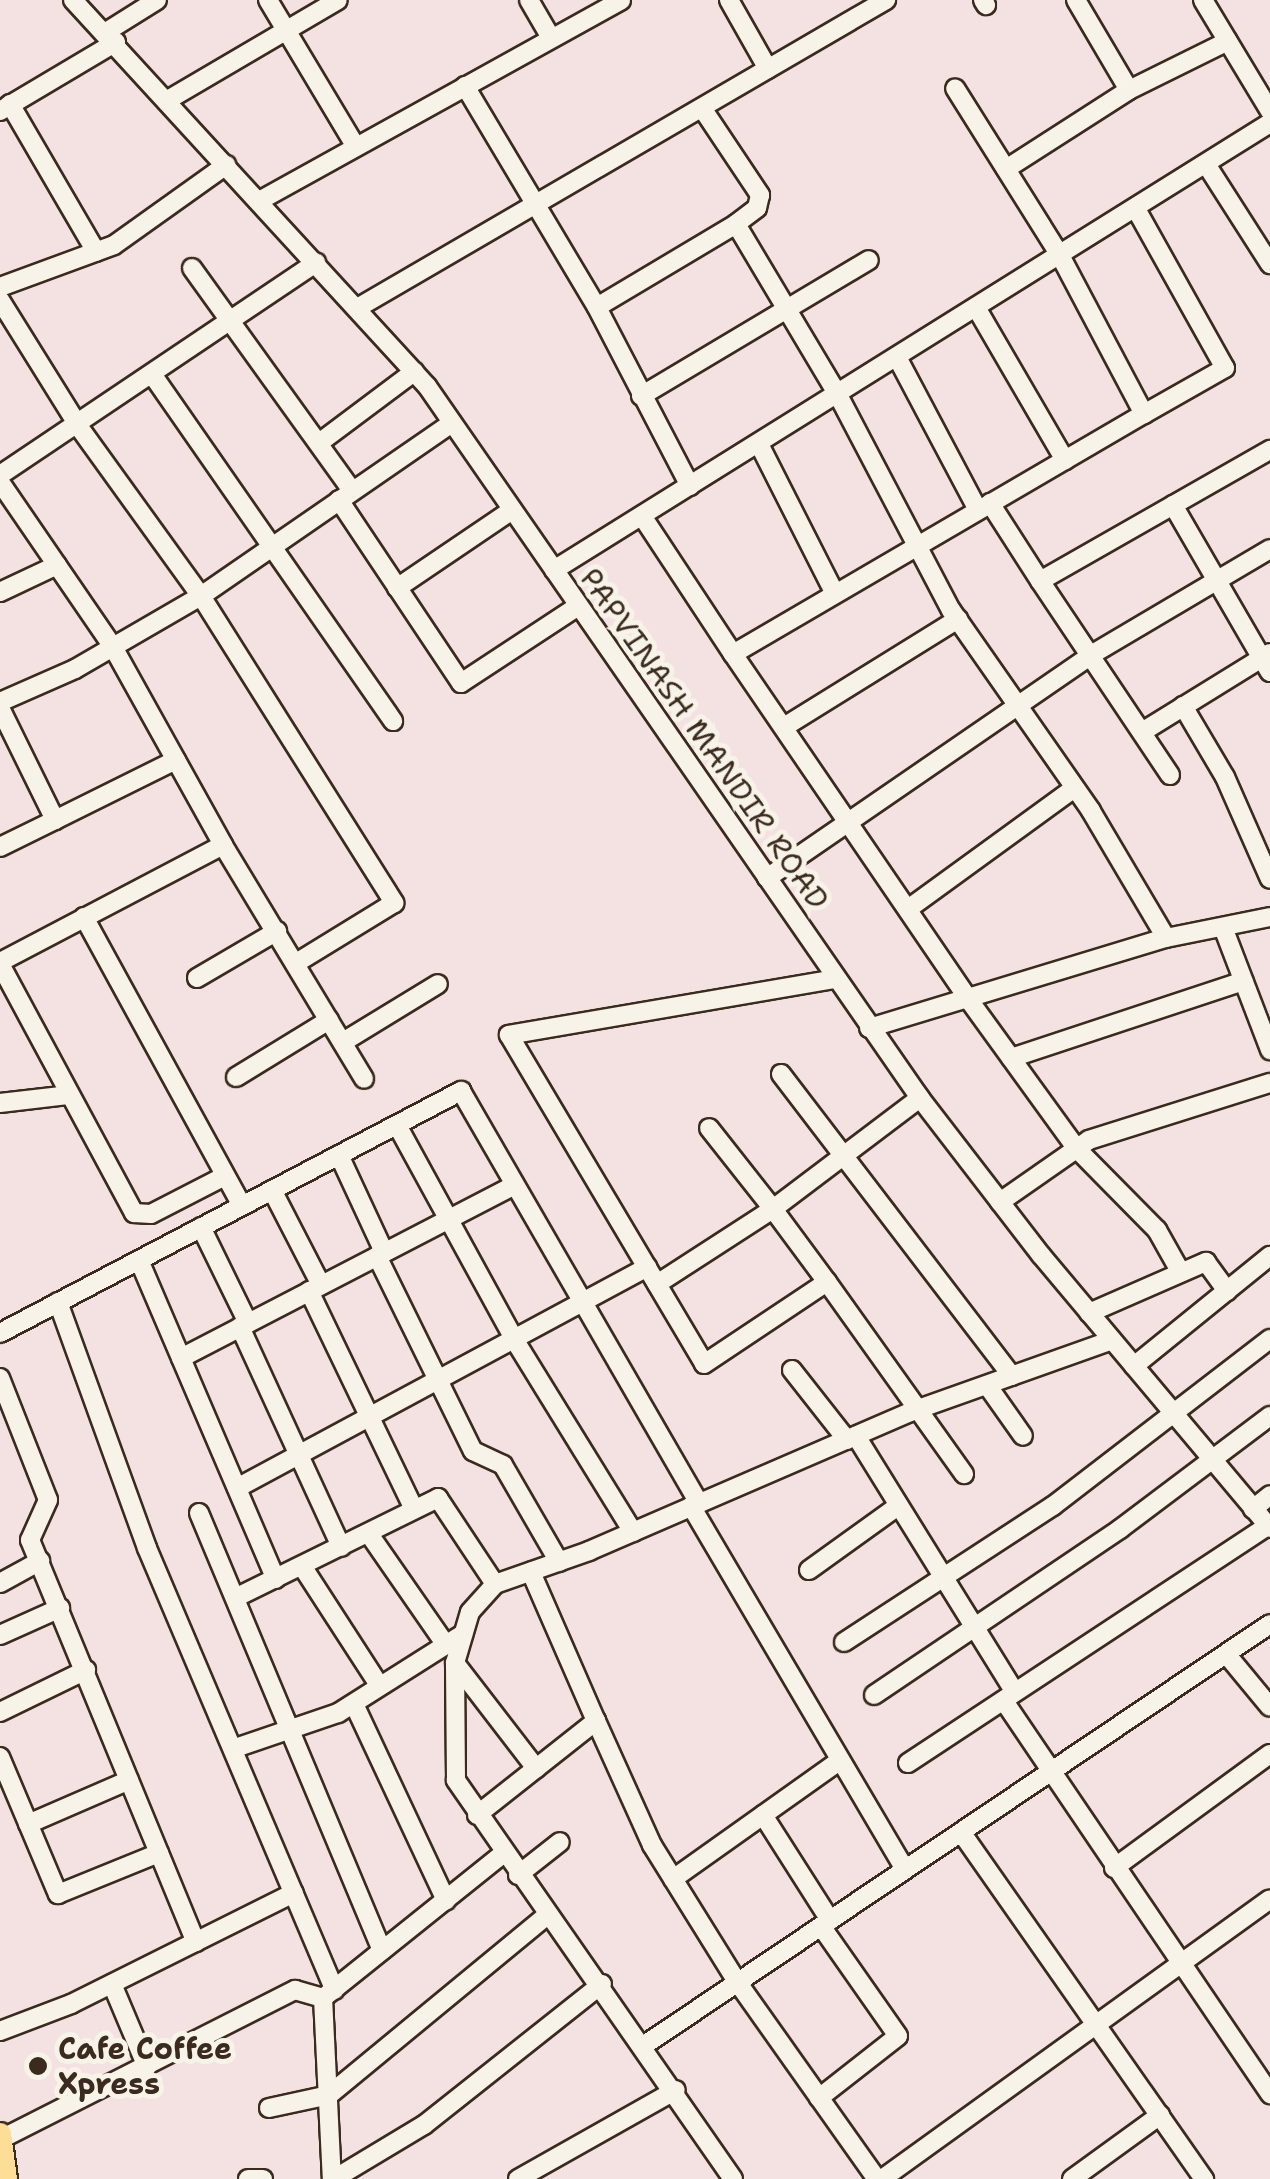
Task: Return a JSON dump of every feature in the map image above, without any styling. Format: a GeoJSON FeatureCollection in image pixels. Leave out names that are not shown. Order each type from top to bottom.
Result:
{"type":"FeatureCollection","features":[{"type":"Feature","properties":{"kind":"main road"},"geometry":{"type":"LineString","coordinates":[[0,2136],[6,2179]]}},
{"type":"Feature","properties":{"kind":"street","name":"PAPVINASH MANDIR ROAD"},"geometry":{"type":"LineString","coordinates":[[73,0],[359,307],[414,372],[920,1098],[1088,1312],[1269,1527]]}},
{"type":"Feature","properties":{"kind":"street"},"geometry":{"type":"LineString","coordinates":[[96,252],[5,108],[111,37],[157,0]]}},
{"type":"Feature","properties":{"kind":"street"},"geometry":{"type":"LineString","coordinates":[[268,0],[356,147]]}},
{"type":"Feature","properties":{"kind":"street"},"geometry":{"type":"LineString","coordinates":[[166,101],[338,0]]}},
{"type":"Feature","properties":{"kind":"street"},"geometry":{"type":"LineString","coordinates":[[529,0],[551,38]]}},
{"type":"Feature","properties":{"kind":"street"},"geometry":{"type":"LineString","coordinates":[[259,201],[621,0]]}},
{"type":"Feature","properties":{"kind":"street"},"geometry":{"type":"LineString","coordinates":[[730,0],[768,68]]}},
{"type":"Feature","properties":{"kind":"street"},"geometry":{"type":"LineString","coordinates":[[359,307],[886,0]]}},
{"type":"Feature","properties":{"kind":"street"},"geometry":{"type":"LineString","coordinates":[[1076,0],[1129,90]]}},
{"type":"Feature","properties":{"kind":"street"},"geometry":{"type":"LineString","coordinates":[[1203,0],[1270,111]]}},
{"type":"Feature","properties":{"kind":"street"},"geometry":{"type":"LineString","coordinates":[[1006,169],[1129,90],[1228,41]]}},
{"type":"Feature","properties":{"kind":"street"},"geometry":{"type":"LineString","coordinates":[[465,86],[598,307],[690,486]]}},
{"type":"Feature","properties":{"kind":"street"},"geometry":{"type":"LineString","coordinates":[[955,88],[1061,257],[1144,414]]}},
{"type":"Feature","properties":{"kind":"street"},"geometry":{"type":"LineString","coordinates":[[598,307],[757,208],[760,195],[702,108]]}},
{"type":"Feature","properties":{"kind":"street"},"geometry":{"type":"LineString","coordinates":[[554,570],[1270,123]]}},
{"type":"Feature","properties":{"kind":"street"},"geometry":{"type":"LineString","coordinates":[[1206,164],[1265,244],[1270,264]]}},
{"type":"Feature","properties":{"kind":"street"},"geometry":{"type":"LineString","coordinates":[[0,286],[96,252],[226,166]]}},
{"type":"Feature","properties":{"kind":"street"},"geometry":{"type":"LineString","coordinates":[[733,654],[1225,368],[1136,209]]}},
{"type":"Feature","properties":{"kind":"street"},"geometry":{"type":"LineString","coordinates":[[736,224],[838,396],[958,619],[1073,789],[1166,938]]}},
{"type":"Feature","properties":{"kind":"street"},"geometry":{"type":"LineString","coordinates":[[641,396],[869,260]]}},
{"type":"Feature","properties":{"kind":"street"},"geometry":{"type":"LineString","coordinates":[[316,263],[0,479],[112,646],[224,845],[364,1078]]}},
{"type":"Feature","properties":{"kind":"street"},"geometry":{"type":"LineString","coordinates":[[192,268],[319,444],[397,588],[460,684],[578,606]]}},
{"type":"Feature","properties":{"kind":"street"},"geometry":{"type":"LineString","coordinates":[[0,300],[79,427],[201,596],[394,903],[296,963]]}},
{"type":"Feature","properties":{"kind":"street"},"geometry":{"type":"LineString","coordinates":[[977,309],[1065,460]]}},
{"type":"Feature","properties":{"kind":"street"},"geometry":{"type":"LineString","coordinates":[[898,358],[984,507],[1040,581],[1170,775]]}},
{"type":"Feature","properties":{"kind":"street"},"geometry":{"type":"LineString","coordinates":[[319,444],[414,372]]}},
{"type":"Feature","properties":{"kind":"street"},"geometry":{"type":"LineString","coordinates":[[154,377],[394,721]]}},
{"type":"Feature","properties":{"kind":"street"},"geometry":{"type":"LineString","coordinates":[[54,820],[0,705],[201,596],[452,423]]}},
{"type":"Feature","properties":{"kind":"street"},"geometry":{"type":"LineString","coordinates":[[759,444],[835,594]]}},
{"type":"Feature","properties":{"kind":"street"},"geometry":{"type":"LineString","coordinates":[[1040,581],[1270,450]]}},
{"type":"Feature","properties":{"kind":"street"},"geometry":{"type":"LineString","coordinates":[[1142,732],[1267,660],[1172,505]]}},
{"type":"Feature","properties":{"kind":"street"},"geometry":{"type":"LineString","coordinates":[[397,588],[512,510]]}},
{"type":"Feature","properties":{"kind":"street"},"geometry":{"type":"LineString","coordinates":[[642,516],[968,1000],[1077,1149],[1157,1230],[1180,1271]]}},
{"type":"Feature","properties":{"kind":"street"},"geometry":{"type":"LineString","coordinates":[[767,878],[1091,655],[1270,548]]}},
{"type":"Feature","properties":{"kind":"street"},"geometry":{"type":"LineString","coordinates":[[0,592],[57,566]]}},
{"type":"Feature","properties":{"kind":"street"},"geometry":{"type":"LineString","coordinates":[[784,727],[958,619]]}},
{"type":"Feature","properties":{"kind":"street"},"geometry":{"type":"LineString","coordinates":[[1183,706],[1225,777],[1270,879]]}},
{"type":"Feature","properties":{"kind":"street"},"geometry":{"type":"LineString","coordinates":[[0,847],[176,760]]}},
{"type":"Feature","properties":{"kind":"street"},"geometry":{"type":"LineString","coordinates":[[908,909],[1073,789]]}},
{"type":"Feature","properties":{"kind":"street"},"geometry":{"type":"LineString","coordinates":[[224,845],[0,963],[134,1213],[151,1214],[226,1176]]}},
{"type":"Feature","properties":{"kind":"street"},"geometry":{"type":"LineString","coordinates":[[84,917],[242,1206]]}},
{"type":"Feature","properties":{"kind":"street"},"geometry":{"type":"LineString","coordinates":[[869,1028],[1166,938],[1224,930],[1270,917]]}},
{"type":"Feature","properties":{"kind":"street"},"geometry":{"type":"LineString","coordinates":[[1224,930],[1270,1050]]}},
{"type":"Feature","properties":{"kind":"street"},"geometry":{"type":"LineString","coordinates":[[197,978],[277,931]]}},
{"type":"Feature","properties":{"kind":"street"},"geometry":{"type":"LineString","coordinates":[[827,1282],[704,1364],[509,1035],[836,979]]}},
{"type":"Feature","properties":{"kind":"street"},"geometry":{"type":"LineString","coordinates":[[1011,1058],[1244,981]]}},
{"type":"Feature","properties":{"kind":"street"},"geometry":{"type":"LineString","coordinates":[[343,1042],[438,984]]}},
{"type":"Feature","properties":{"kind":"street"},"geometry":{"type":"LineString","coordinates":[[236,1077],[329,1020]]}},
{"type":"Feature","properties":{"kind":"street"},"geometry":{"type":"LineString","coordinates":[[781,1074],[1012,1376]]}},
{"type":"Feature","properties":{"kind":"street"},"geometry":{"type":"LineString","coordinates":[[1000,1202],[1077,1149],[1270,1083]]}},
{"type":"Feature","properties":{"kind":"street"},"geometry":{"type":"LineString","coordinates":[[0,1332],[462,1091],[839,1762],[905,1870]]}},
{"type":"Feature","properties":{"kind":"street"},"geometry":{"type":"LineString","coordinates":[[0,1103],[68,1095]]}},
{"type":"Feature","properties":{"kind":"street"},"geometry":{"type":"LineString","coordinates":[[657,1284],[773,1209],[920,1098]]}},
{"type":"Feature","properties":{"kind":"street"},"geometry":{"type":"LineString","coordinates":[[396,1125],[514,1338],[633,1532]]}},
{"type":"Feature","properties":{"kind":"street"},"geometry":{"type":"LineString","coordinates":[[710,1128],[827,1282],[964,1474]]}},
{"type":"Feature","properties":{"kind":"street"},"geometry":{"type":"LineString","coordinates":[[339,1155],[436,1377],[474,1451],[502,1465],[560,1562]]}},
{"type":"Feature","properties":{"kind":"street"},"geometry":{"type":"LineString","coordinates":[[180,1358],[515,1185]]}},
{"type":"Feature","properties":{"kind":"street"},"geometry":{"type":"LineString","coordinates":[[272,1190],[366,1415],[413,1507]]}},
{"type":"Feature","properties":{"kind":"street"},"geometry":{"type":"LineString","coordinates":[[201,1227],[341,1547]]}},
{"type":"Feature","properties":{"kind":"street"},"geometry":{"type":"LineString","coordinates":[[1134,1366],[1270,1256]]}},
{"type":"Feature","properties":{"kind":"street"},"geometry":{"type":"LineString","coordinates":[[138,1260],[276,1579]]}},
{"type":"Feature","properties":{"kind":"street"},"geometry":{"type":"LineString","coordinates":[[1088,1312],[1206,1262],[1227,1291]]}},
{"type":"Feature","properties":{"kind":"street"},"geometry":{"type":"LineString","coordinates":[[237,1488],[436,1377],[647,1268]]}},
{"type":"Feature","properties":{"kind":"street"},"geometry":{"type":"LineString","coordinates":[[58,1302],[147,1548],[236,1748],[329,1994],[333,2179],[424,2125],[602,1984]]}},
{"type":"Feature","properties":{"kind":"street"},"geometry":{"type":"LineString","coordinates":[[844,1642],[1176,1417],[1270,1339]]}},
{"type":"Feature","properties":{"kind":"street"},"geometry":{"type":"LineString","coordinates":[[734,2179],[646,2044],[518,1875],[456,1780],[454,1663],[470,1612],[495,1584],[633,1532],[916,1410],[1112,1340]]}},
{"type":"Feature","properties":{"kind":"street"},"geometry":{"type":"LineString","coordinates":[[792,1370],[852,1438],[898,1506],[973,1628],[1047,1773],[1270,2094]]}},
{"type":"Feature","properties":{"kind":"street"},"geometry":{"type":"LineString","coordinates":[[0,1378],[48,1500],[30,1540],[196,1942]]}},
{"type":"Feature","properties":{"kind":"street"},"geometry":{"type":"LineString","coordinates":[[987,1385],[1022,1436]]}},
{"type":"Feature","properties":{"kind":"street"},"geometry":{"type":"LineString","coordinates":[[874,1695],[1214,1462],[1270,1416]]}},
{"type":"Feature","properties":{"kind":"street"},"geometry":{"type":"LineString","coordinates":[[1253,1509],[1270,1495]]}},
{"type":"Feature","properties":{"kind":"street"},"geometry":{"type":"LineString","coordinates":[[238,1596],[438,1498],[495,1584]]}},
{"type":"Feature","properties":{"kind":"street"},"geometry":{"type":"LineString","coordinates":[[809,1570],[898,1506]]}},
{"type":"Feature","properties":{"kind":"street"},"geometry":{"type":"LineString","coordinates":[[198,1514],[238,1596],[382,1950]]}},
{"type":"Feature","properties":{"kind":"street"},"geometry":{"type":"LineString","coordinates":[[908,1763],[1269,1527]]}},
{"type":"Feature","properties":{"kind":"street"},"geometry":{"type":"LineString","coordinates":[[369,1534],[446,1645]]}},
{"type":"Feature","properties":{"kind":"street"},"geometry":{"type":"LineString","coordinates":[[0,1583],[40,1561]]}},
{"type":"Feature","properties":{"kind":"street"},"geometry":{"type":"LineString","coordinates":[[302,1566],[379,1684]]}},
{"type":"Feature","properties":{"kind":"street"},"geometry":{"type":"LineString","coordinates":[[531,1572],[596,1721],[673,1878],[738,1982],[879,2179],[1269,1902]]}},
{"type":"Feature","properties":{"kind":"street"},"geometry":{"type":"LineString","coordinates":[[0,1635],[60,1608]]}},
{"type":"Feature","properties":{"kind":"street"},"geometry":{"type":"LineString","coordinates":[[646,2044],[1270,1624]]}},
{"type":"Feature","properties":{"kind":"street"},"geometry":{"type":"LineString","coordinates":[[236,1748],[354,1704],[379,1684],[463,1634]]}},
{"type":"Feature","properties":{"kind":"street"},"geometry":{"type":"LineString","coordinates":[[1227,1655],[1270,1706]]}},
{"type":"Feature","properties":{"kind":"street"},"geometry":{"type":"LineString","coordinates":[[454,1663],[536,1768]]}},
{"type":"Feature","properties":{"kind":"street"},"geometry":{"type":"LineString","coordinates":[[0,1712],[86,1670]]}},
{"type":"Feature","properties":{"kind":"street"},"geometry":{"type":"LineString","coordinates":[[354,1704],[446,1900]]}},
{"type":"Feature","properties":{"kind":"street"},"geometry":{"type":"LineString","coordinates":[[478,1815],[596,1721]]}},
{"type":"Feature","properties":{"kind":"street"},"geometry":{"type":"LineString","coordinates":[[1114,1868],[1270,1754]]}},
{"type":"Feature","properties":{"kind":"street"},"geometry":{"type":"LineString","coordinates":[[0,1756],[58,1894],[159,1853]]}},
{"type":"Feature","properties":{"kind":"street"},"geometry":{"type":"LineString","coordinates":[[673,1878],[839,1762]]}},
{"type":"Feature","properties":{"kind":"street"},"geometry":{"type":"LineString","coordinates":[[28,1824],[129,1780]]}},
{"type":"Feature","properties":{"kind":"street"},"geometry":{"type":"LineString","coordinates":[[763,1815],[898,2036],[819,2098]]}},
{"type":"Feature","properties":{"kind":"street"},"geometry":{"type":"LineString","coordinates":[[961,1832],[1204,2179]]}},
{"type":"Feature","properties":{"kind":"street"},"geometry":{"type":"LineString","coordinates":[[518,1875],[560,1842]]}},
{"type":"Feature","properties":{"kind":"street"},"geometry":{"type":"LineString","coordinates":[[0,2136],[147,2067],[295,1990],[329,1994],[503,1854]]}},
{"type":"Feature","properties":{"kind":"street"},"geometry":{"type":"LineString","coordinates":[[0,2031],[112,1984],[294,1894]]}},
{"type":"Feature","properties":{"kind":"street"},"geometry":{"type":"LineString","coordinates":[[269,2108],[329,2095],[547,1915]]}},
{"type":"Feature","properties":{"kind":"street"},"geometry":{"type":"LineString","coordinates":[[112,1984],[147,2067]]}},
{"type":"Feature","properties":{"kind":"street"},"geometry":{"type":"LineString","coordinates":[[518,2179],[676,2090]]}},
{"type":"Feature","properties":{"kind":"street"},"geometry":{"type":"LineString","coordinates":[[1072,2179],[1160,2114]]}},
{"type":"Feature","properties":{"kind":"street"},"geometry":{"type":"LineString","coordinates":[[248,2179],[263,2179]]}},
{"type":"Feature","properties":{"kind":"place","name":"Cafe Coffee Xpress"},"geometry":{"type":"Point","coordinates":[38,2066]}}]}
